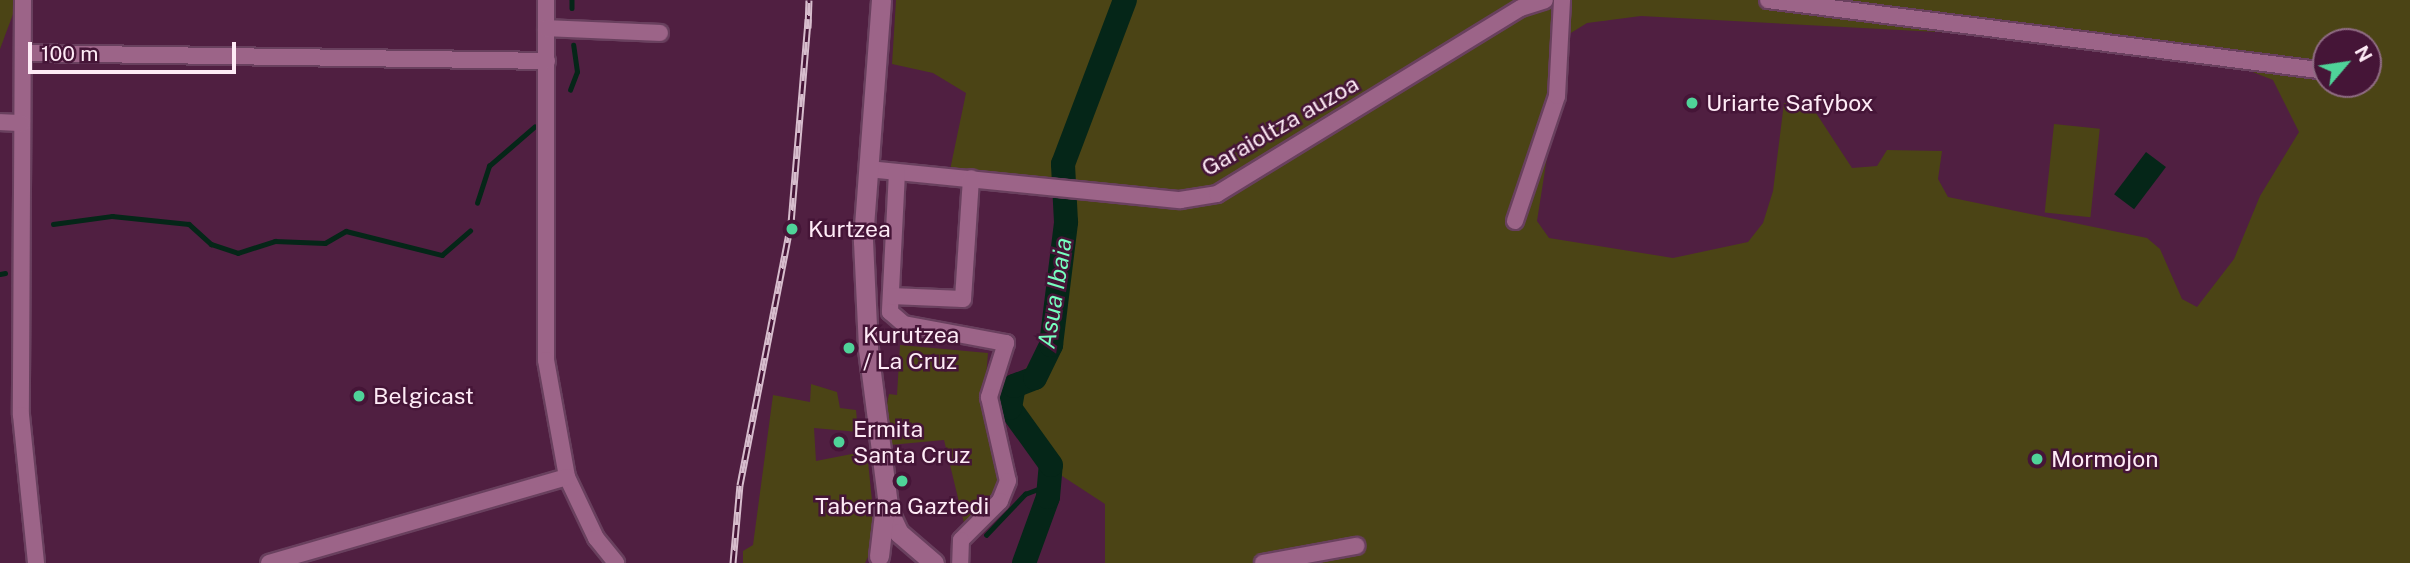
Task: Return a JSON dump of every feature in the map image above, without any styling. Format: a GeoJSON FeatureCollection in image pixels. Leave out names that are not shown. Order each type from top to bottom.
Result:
{"type":"FeatureCollection","features":[{"type":"Feature","properties":{"kind":"street"},"geometry":{"type":"LineString","coordinates":[[23,0],[20,415],[36,563]]}},
{"type":"Feature","properties":{"kind":"street"},"geometry":{"type":"LineString","coordinates":[[546,0],[546,360],[567,477],[596,538],[616,563]]}},
{"type":"Feature","properties":{"kind":"street"},"geometry":{"type":"LineString","coordinates":[[881,0],[868,169],[864,304],[885,486],[899,533],[934,563]]}},
{"type":"Feature","properties":{"kind":"street","name":"Garaioltza auzoa"},"geometry":{"type":"LineString","coordinates":[[868,169],[1180,200],[1217,194],[1510,15],[1545,0]]}},
{"type":"Feature","properties":{"kind":"street"},"geometry":{"type":"LineString","coordinates":[[1515,221],[1557,96],[1562,0]]}},
{"type":"Feature","properties":{"kind":"street"},"geometry":{"type":"LineString","coordinates":[[1768,0],[2312,69]]}},
{"type":"Feature","properties":{"kind":"street"},"geometry":{"type":"LineString","coordinates":[[546,28],[660,33]]}},
{"type":"Feature","properties":{"kind":"street"},"geometry":{"type":"LineString","coordinates":[[23,53],[547,61]]}},
{"type":"Feature","properties":{"kind":"street"},"geometry":{"type":"LineString","coordinates":[[0,122],[22,123]]}},
{"type":"Feature","properties":{"kind":"street"},"geometry":{"type":"LineString","coordinates":[[897,172],[890,312],[904,324],[1006,343],[989,397],[1008,481],[1000,501],[961,540],[960,563]]}},
{"type":"Feature","properties":{"kind":"street"},"geometry":{"type":"LineString","coordinates":[[891,296],[963,299],[971,178]]}},
{"type":"Feature","properties":{"kind":"street"},"geometry":{"type":"LineString","coordinates":[[269,563],[567,477]]}},
{"type":"Feature","properties":{"kind":"street"},"geometry":{"type":"LineString","coordinates":[[877,559],[885,486]]}},
{"type":"Feature","properties":{"kind":"street"},"geometry":{"type":"LineString","coordinates":[[877,559],[897,546],[918,548]]}},
{"type":"Feature","properties":{"kind":"street"},"geometry":{"type":"LineString","coordinates":[[1263,563],[1356,546]]}},
{"type":"Feature","properties":{"kind":"shaded area"},"geometry":{"type":"Polygon","coordinates":[[[0,0],[15,0],[16,6],[0,49],[0,0]]]}},
{"type":"Feature","properties":{"kind":"shaded area"},"geometry":{"type":"Polygon","coordinates":[[[896,0],[2410,0],[2410,563],[1105,563],[1105,504],[1033,457],[1014,416],[1021,373],[1046,348],[1058,319],[1060,186],[950,170],[966,93],[933,73],[892,64],[896,0]],[[1641,16],[1587,23],[1566,36],[1537,221],[1549,238],[1673,258],[1748,242],[1763,223],[1773,191],[1784,103],[1803,105],[1816,113],[1852,168],[1877,166],[1887,150],[1942,151],[1938,179],[1948,197],[2147,238],[2160,249],[2182,299],[2197,307],[2234,259],[2260,196],[2299,132],[2273,80],[2207,54],[2031,37],[1641,16]]]}},
{"type":"Feature","properties":{"kind":"shaded area"},"geometry":{"type":"Polygon","coordinates":[[[2054,124],[2100,129],[2090,217],[2045,213],[2054,124]]]}},
{"type":"Feature","properties":{"kind":"shaded area"},"geometry":{"type":"Polygon","coordinates":[[[2146,152],[2166,167],[2134,209],[2114,194],[2146,152]]]}},
{"type":"Feature","properties":{"kind":"shaded area"},"geometry":{"type":"Polygon","coordinates":[[[900,345],[988,353],[984,403],[1003,470],[995,497],[965,527],[944,440],[890,445],[887,404],[889,394],[897,395],[900,345]]]}},
{"type":"Feature","properties":{"kind":"shaded area"},"geometry":{"type":"Polygon","coordinates":[[[811,384],[837,392],[840,408],[856,410],[858,432],[814,428],[816,461],[867,451],[876,541],[865,563],[743,563],[743,551],[753,545],[773,395],[810,402],[811,384]]]}},
{"type":"Feature","properties":{"kind":"waterway"},"geometry":{"type":"LineString","coordinates":[[572,0],[572,8]]}},
{"type":"Feature","properties":{"kind":"waterway","name":"Asua Ibaia"},"geometry":{"type":"LineString","coordinates":[[1024,563],[1048,497],[1051,465],[1010,408],[1014,386],[1035,378],[1051,345],[1066,222],[1063,164],[1125,0]]}},
{"type":"Feature","properties":{"kind":"waterway"},"geometry":{"type":"LineString","coordinates":[[570,90],[577,72],[573,45]]}},
{"type":"Feature","properties":{"kind":"waterway"},"geometry":{"type":"LineString","coordinates":[[477,203],[489,166],[534,127]]}},
{"type":"Feature","properties":{"kind":"waterway"},"geometry":{"type":"LineString","coordinates":[[53,224],[112,216],[189,224],[211,244],[238,253],[275,241],[325,243],[346,231],[442,255],[470,231]]}},
{"type":"Feature","properties":{"kind":"waterway"},"geometry":{"type":"LineString","coordinates":[[0,274],[5,273]]}},
{"type":"Feature","properties":{"kind":"waterway"},"geometry":{"type":"LineString","coordinates":[[986,535],[1025,494],[1049,485]]}},
{"type":"Feature","properties":{"kind":"railway"},"geometry":{"type":"LineString","coordinates":[[808,28],[809,0]]}},
{"type":"Feature","properties":{"kind":"railway"},"geometry":{"type":"LineString","coordinates":[[733,563],[740,485],[791,223],[808,19]]}},
{"type":"Feature","properties":{"kind":"place","name":"Uriarte Safybox"},"geometry":{"type":"Point","coordinates":[1692,103]}},
{"type":"Feature","properties":{"kind":"place","name":"Kurtzea"},"geometry":{"type":"Point","coordinates":[792,229]}},
{"type":"Feature","properties":{"kind":"place","name":"Kurutzea / La Cruz"},"geometry":{"type":"Point","coordinates":[849,348]}},
{"type":"Feature","properties":{"kind":"place","name":"Belgicast"},"geometry":{"type":"Point","coordinates":[359,396]}},
{"type":"Feature","properties":{"kind":"place","name":"Ermita Santa Cruz"},"geometry":{"type":"Point","coordinates":[839,442]}},
{"type":"Feature","properties":{"kind":"place","name":"Mormojon"},"geometry":{"type":"Point","coordinates":[2037,459]}},
{"type":"Feature","properties":{"kind":"place","name":"Taberna Gaztedi"},"geometry":{"type":"Point","coordinates":[902,481]}}]}
